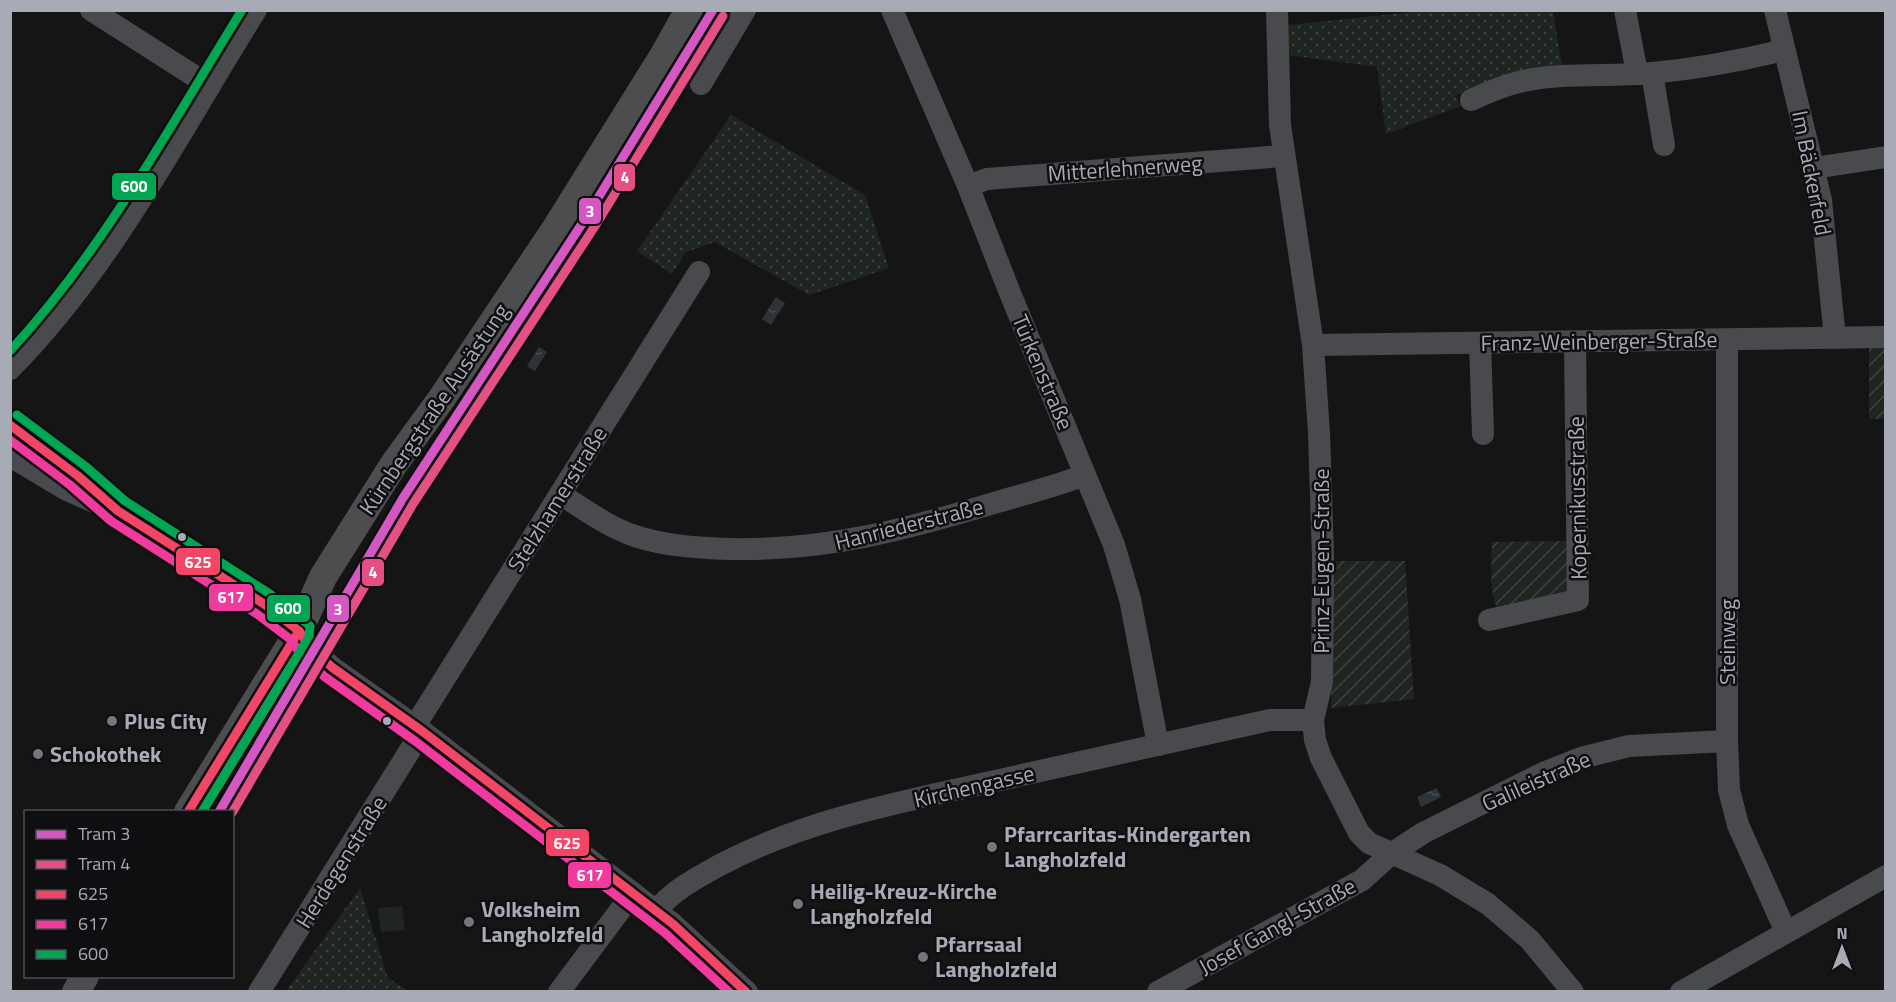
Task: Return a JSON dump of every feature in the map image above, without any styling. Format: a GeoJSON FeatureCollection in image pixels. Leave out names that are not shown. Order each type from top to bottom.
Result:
{"type":"FeatureCollection","features":[{"type":"Feature","properties":{"kind":"main road","name":"Kürnbergstraße Ausästung"},"geometry":{"type":"LineString","coordinates":[[189,810],[299,631],[323,577],[382,483],[556,228],[662,58],[689,10]]}},
{"type":"Feature","properties":{"kind":"main road"},"geometry":{"type":"LineString","coordinates":[[76,992],[85,978]]}},
{"type":"Feature","properties":{"kind":"street"},"geometry":{"type":"LineString","coordinates":[[91,10],[210,86]]}},
{"type":"Feature","properties":{"kind":"street"},"geometry":{"type":"LineString","coordinates":[[10,369],[31,348],[86,279],[137,206],[256,10]]}},
{"type":"Feature","properties":{"kind":"street"},"geometry":{"type":"LineString","coordinates":[[701,84],[745,10]]}},
{"type":"Feature","properties":{"kind":"street","name":"Türkenstraße"},"geometry":{"type":"LineString","coordinates":[[892,10],[968,186],[1099,505],[1123,570],[1158,745]]}},
{"type":"Feature","properties":{"kind":"street","name":"Prinz-Eugen-Straße"},"geometry":{"type":"LineString","coordinates":[[1277,10],[1279,117],[1313,345],[1319,434],[1323,557],[1322,682],[1313,720],[1321,758],[1359,833],[1369,843],[1440,875],[1488,904],[1530,940],[1573,992]]}},
{"type":"Feature","properties":{"kind":"street"},"geometry":{"type":"LineString","coordinates":[[1625,10],[1664,145]]}},
{"type":"Feature","properties":{"kind":"street","name":"Im Bäckerfeld"},"geometry":{"type":"LineString","coordinates":[[1775,10],[1814,168],[1826,236],[1835,338]]}},
{"type":"Feature","properties":{"kind":"street"},"geometry":{"type":"LineString","coordinates":[[1471,100],[1500,87],[1523,81],[1559,76],[1644,73],[1761,56],[1784,50]]}},
{"type":"Feature","properties":{"kind":"street","name":"Mitterlehnerweg"},"geometry":{"type":"LineString","coordinates":[[968,186],[987,179],[1283,156]]}},
{"type":"Feature","properties":{"kind":"street"},"geometry":{"type":"LineString","coordinates":[[1814,168],[1886,157]]}},
{"type":"Feature","properties":{"kind":"street","name":"Stelzhamerstraße"},"geometry":{"type":"LineString","coordinates":[[419,728],[560,494],[699,272]]}},
{"type":"Feature","properties":{"kind":"street","name":"Franz-Weinberger-Straße"},"geometry":{"type":"LineString","coordinates":[[1313,345],[1886,337]]}},
{"type":"Feature","properties":{"kind":"street","name":"Steinweg"},"geometry":{"type":"LineString","coordinates":[[1727,340],[1729,790],[1738,825],[1786,932]]}},
{"type":"Feature","properties":{"kind":"street","name":"Kopernikusstraße"},"geometry":{"type":"LineString","coordinates":[[1489,620],[1578,600],[1575,342]]}},
{"type":"Feature","properties":{"kind":"street"},"geometry":{"type":"LineString","coordinates":[[1480,343],[1483,434]]}},
{"type":"Feature","properties":{"kind":"street"},"geometry":{"type":"LineString","coordinates":[[10,425],[78,476],[118,512]]}},
{"type":"Feature","properties":{"kind":"street"},"geometry":{"type":"LineString","coordinates":[[10,456],[67,490],[118,512],[264,604],[299,631],[313,651],[333,668],[419,728],[633,893],[701,949],[747,992]]}},
{"type":"Feature","properties":{"kind":"street","name":"Hanriederstraße"},"geometry":{"type":"LineString","coordinates":[[560,494],[616,528],[635,536],[686,546],[752,549],[825,545],[880,535],[946,518],[1086,475]]}},
{"type":"Feature","properties":{"kind":"street","name":"Kirchengasse"},"geometry":{"type":"LineString","coordinates":[[656,911],[669,897],[703,873],[734,857],[774,840],[860,813],[1270,720],[1313,720]]}},
{"type":"Feature","properties":{"kind":"street","name":"Herdegenstraße"},"geometry":{"type":"LineString","coordinates":[[259,992],[419,728]]}},
{"type":"Feature","properties":{"kind":"street","name":"Galileistraße"},"geometry":{"type":"LineString","coordinates":[[1391,854],[1423,833],[1543,772],[1581,758],[1629,746],[1727,741]]}},
{"type":"Feature","properties":{"kind":"street","name":"Josef Gangl-Straße"},"geometry":{"type":"LineString","coordinates":[[1158,992],[1362,880],[1391,854]]}},
{"type":"Feature","properties":{"kind":"street"},"geometry":{"type":"LineString","coordinates":[[1681,992],[1886,876]]}},
{"type":"Feature","properties":{"kind":"street"},"geometry":{"type":"LineString","coordinates":[[559,992],[633,893]]}},
{"type":"Feature","properties":{"kind":"shaded area"},"geometry":{"type":"Polygon","coordinates":[[[1413,11],[1553,11],[1562,65],[1520,72],[1480,84],[1455,96],[1461,106],[1386,134],[1377,67],[1288,55],[1288,25],[1413,11]]]}},
{"type":"Feature","properties":{"kind":"shaded area"},"geometry":{"type":"Polygon","coordinates":[[[731,115],[865,195],[889,268],[809,295],[715,242],[686,252],[672,274],[637,251],[731,115]]]}},
{"type":"Feature","properties":{"kind":"shaded area"},"geometry":{"type":"Polygon","coordinates":[[[1869,345],[1885,345],[1885,419],[1869,419],[1869,345]]]}},
{"type":"Feature","properties":{"kind":"shaded area"},"geometry":{"type":"Polygon","coordinates":[[[1572,541],[1567,592],[1498,609],[1492,586],[1492,542],[1572,541]]]}},
{"type":"Feature","properties":{"kind":"shaded area"},"geometry":{"type":"Polygon","coordinates":[[[1332,561],[1405,561],[1414,699],[1331,708],[1332,561]]]}},
{"type":"Feature","properties":{"kind":"shaded area"},"geometry":{"type":"Polygon","coordinates":[[[360,888],[388,978],[408,991],[286,991],[360,888]]]}},
{"type":"Feature","properties":{"kind":"shaded area"},"geometry":{"type":"Polygon","coordinates":[[[402,906],[405,930],[381,932],[378,908],[402,906]]]}},
{"type":"Feature","properties":{"kind":"water"},"geometry":{"type":"Polygon","coordinates":[[[776,297],[785,303],[771,325],[762,319],[776,297]]]}},
{"type":"Feature","properties":{"kind":"water"},"geometry":{"type":"Polygon","coordinates":[[[539,347],[547,352],[535,371],[527,366],[539,347]]]}},
{"type":"Feature","properties":{"kind":"water"},"geometry":{"type":"Polygon","coordinates":[[[1437,788],[1441,797],[1421,807],[1417,797],[1437,788]]]}},
{"type":"Feature","properties":{"kind":"tram line","name":"3"},"geometry":{"type":"LineString","coordinates":[[220,810],[403,498],[587,216],[713,10]]}},
{"type":"Feature","properties":{"kind":"tram line","name":"4"},"geometry":{"type":"LineString","coordinates":[[234,810],[413,504],[597,223],[723,16]]}},
{"type":"Feature","properties":{"kind":"transit line","name":"600"},"geometry":{"type":"LineString","coordinates":[[10,351],[76,271],[105,229],[161,143],[242,10]]}},
{"type":"Feature","properties":{"kind":"transit line","name":"600"},"geometry":{"type":"LineString","coordinates":[[17,415],[85,466],[125,501],[270,594],[310,626],[309,637],[203,810]]}},
{"type":"Feature","properties":{"kind":"transit line","name":"625"},"geometry":{"type":"LineString","coordinates":[[10,425],[78,476],[118,511],[264,604],[299,631],[313,651],[333,668],[422,731],[673,924],[746,992]]}},
{"type":"Feature","properties":{"kind":"transit line","name":"617"},"geometry":{"type":"LineString","coordinates":[[10,440],[70,485],[111,521],[257,614],[290,639],[304,659],[325,677],[415,741],[665,933],[729,992]]}},
{"type":"Feature","properties":{"kind":"transit line","name":"625"},"geometry":{"type":"LineString","coordinates":[[189,810],[299,631]]}},
{"type":"Feature","properties":{"kind":"transit line","name":"617"},"geometry":{"type":"LineString","coordinates":[[203,810],[309,637]]}},
{"type":"Feature","properties":{"kind":"place","name":"Plus City"},"geometry":{"type":"Point","coordinates":[112,721]}},
{"type":"Feature","properties":{"kind":"place","name":"Schokothek"},"geometry":{"type":"Point","coordinates":[38,754]}},
{"type":"Feature","properties":{"kind":"place","name":"Pfarrcaritas-Kindergarten Langholzfeld"},"geometry":{"type":"Point","coordinates":[992,847]}},
{"type":"Feature","properties":{"kind":"place","name":"Heilig-Kreuz-Kirche Langholzfeld"},"geometry":{"type":"Point","coordinates":[798,904]}},
{"type":"Feature","properties":{"kind":"place","name":"Volksheim Langholzfeld"},"geometry":{"type":"Point","coordinates":[469,922]}},
{"type":"Feature","properties":{"kind":"place","name":"Pfarrsaal Langholzfeld"},"geometry":{"type":"Point","coordinates":[923,957]}}]}
